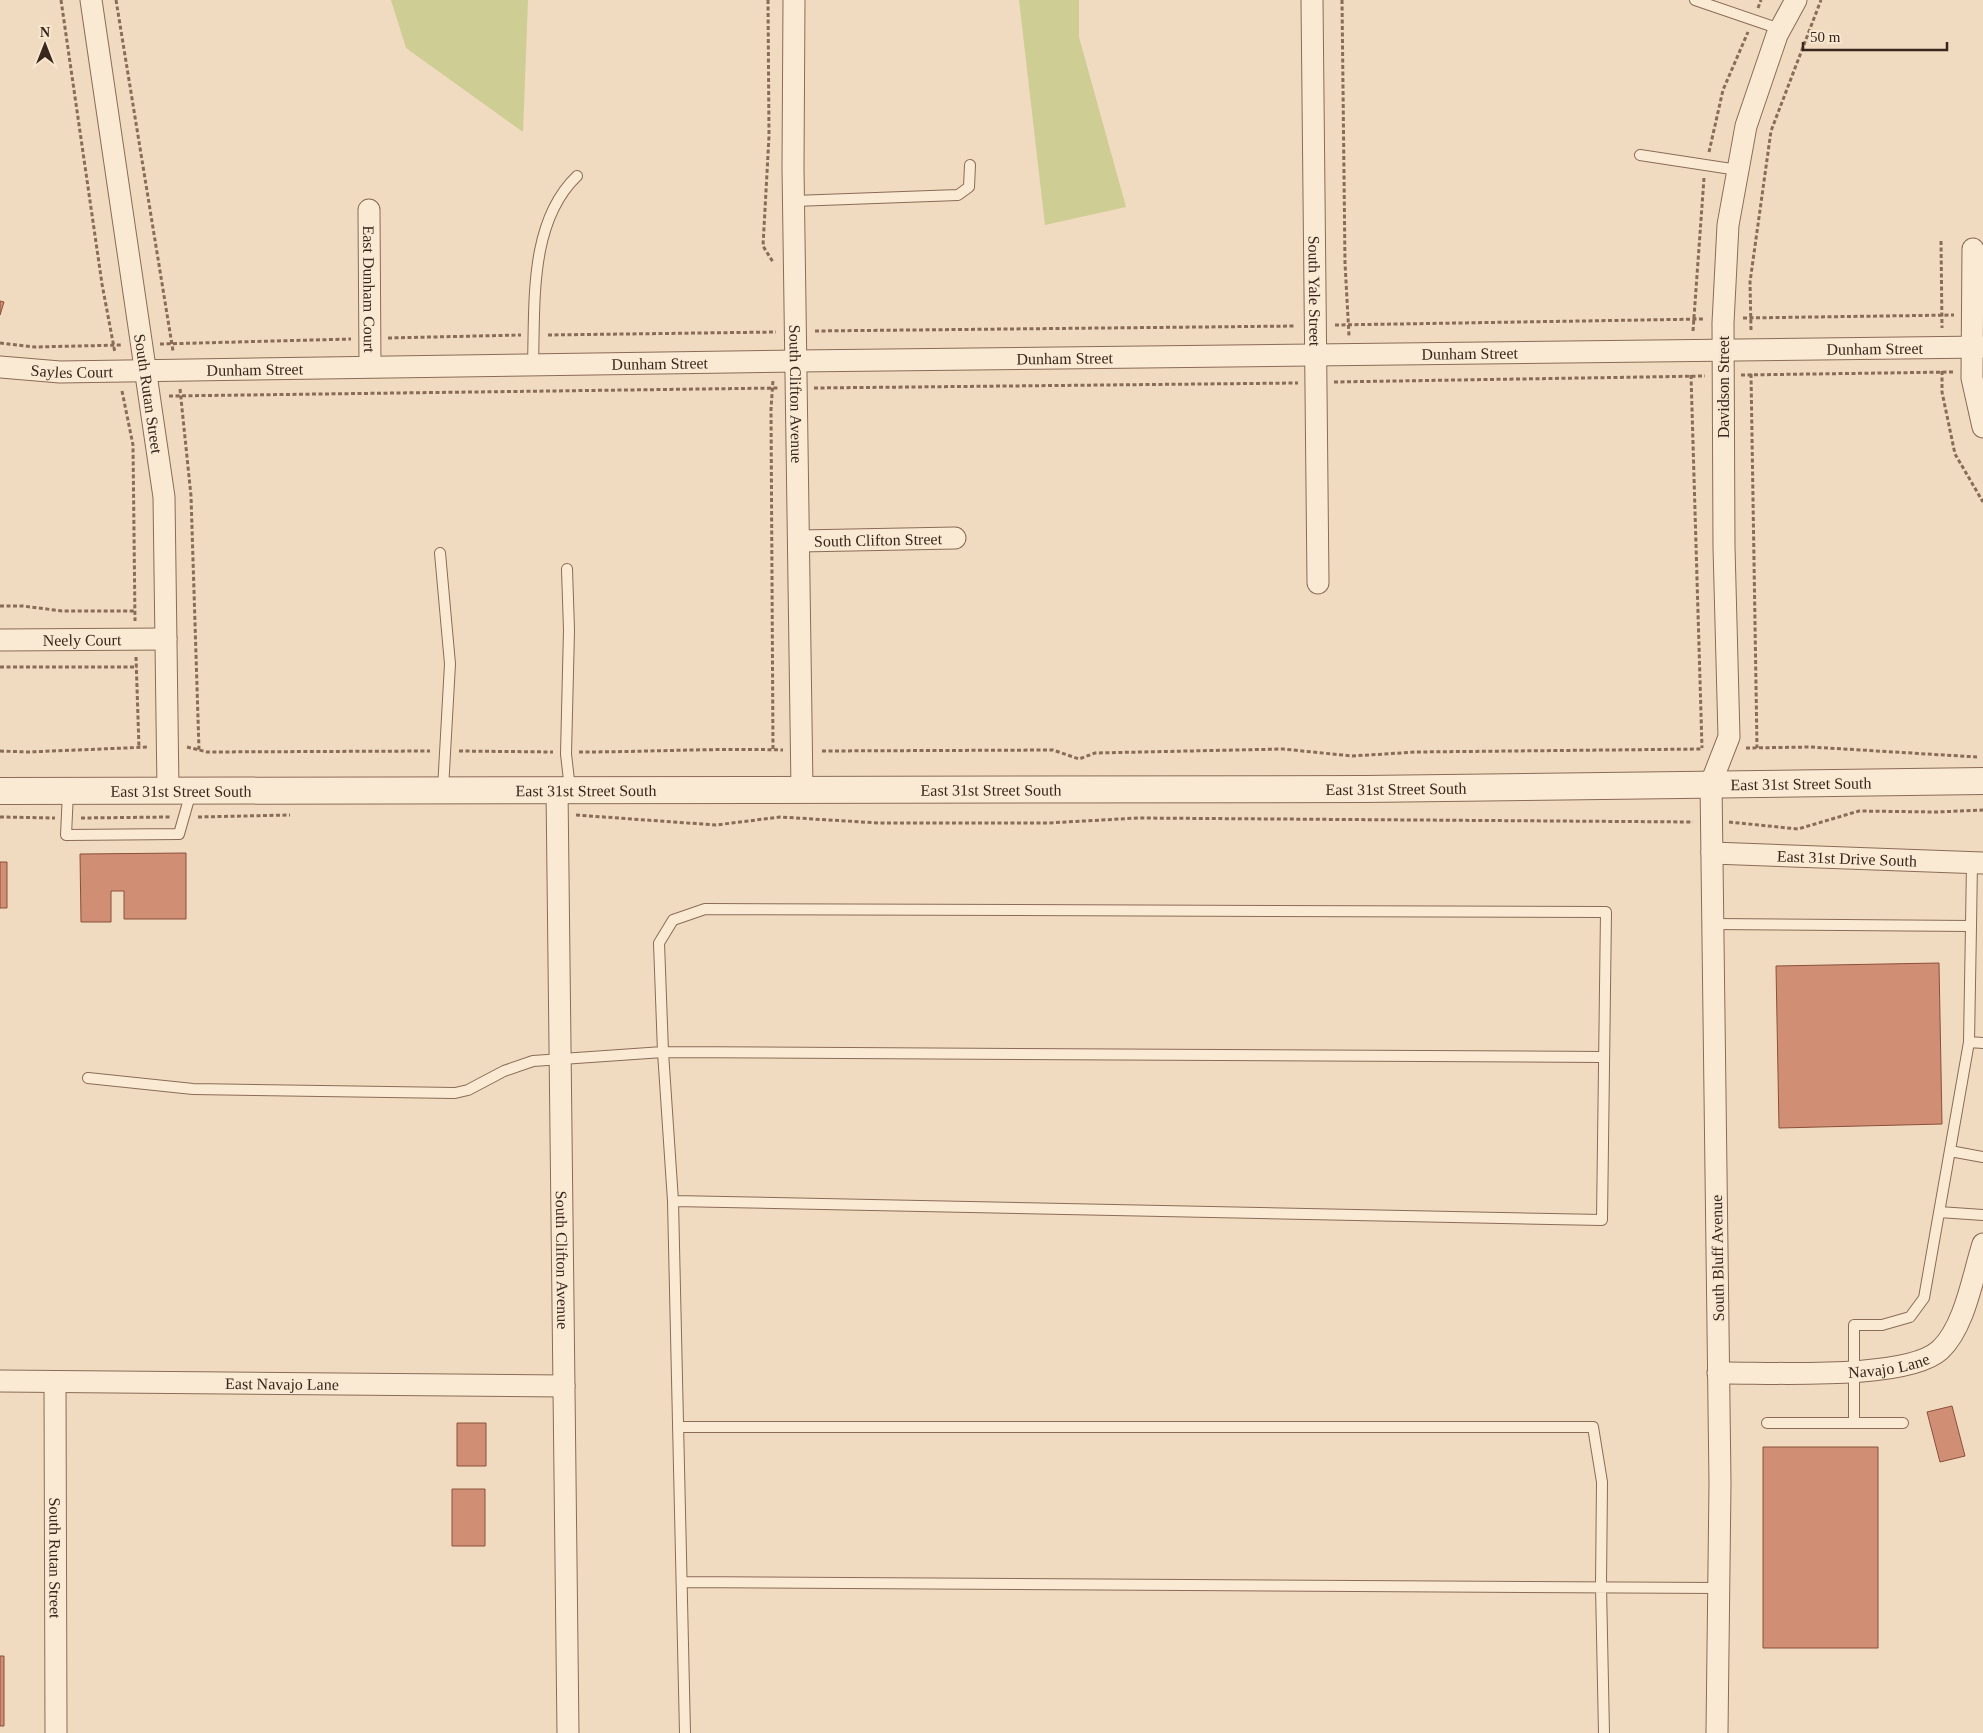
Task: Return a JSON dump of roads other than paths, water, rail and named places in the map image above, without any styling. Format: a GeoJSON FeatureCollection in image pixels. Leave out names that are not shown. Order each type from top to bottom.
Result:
{"type":"FeatureCollection","features":[{"type":"Feature","properties":{"kind":"street","name":"South Rutan Street"},"geometry":{"type":"LineString","coordinates":[[91,0],[164,497],[168,745],[180,790]]}},
{"type":"Feature","properties":{"kind":"street","name":"South Clifton Avenue"},"geometry":{"type":"LineString","coordinates":[[794,0],[794,202],[798,360],[802,789]]}},
{"type":"Feature","properties":{"kind":"street","name":"South Yale Street"},"geometry":{"type":"LineString","coordinates":[[1312,0],[1318,582]]}},
{"type":"Feature","properties":{"kind":"street","name":"Davidson Street"},"geometry":{"type":"LineString","coordinates":[[1711,783],[1729,737],[1724,547],[1723,376],[1723,319],[1728,225],[1746,126],[1780,29],[1796,0]]}},
{"type":"Feature","properties":{"kind":"street","name":"East Dunham Court"},"geometry":{"type":"LineString","coordinates":[[369,210],[370,366]]}},
{"type":"Feature","properties":{"kind":"street"},"geometry":{"type":"LineString","coordinates":[[1973,249],[1972,315],[1977,347],[1972,372],[1983,427]]}},
{"type":"Feature","properties":{"kind":"street","name":"Dunham Street"},"geometry":{"type":"LineString","coordinates":[[146,370],[798,360],[1977,347]]}},
{"type":"Feature","properties":{"kind":"street","name":"Sayles Court"},"geometry":{"type":"LineString","coordinates":[[0,367],[60,372],[146,370]]}},
{"type":"Feature","properties":{"kind":"street","name":"South Clifton Street"},"geometry":{"type":"LineString","coordinates":[[800,541],[955,538]]}},
{"type":"Feature","properties":{"kind":"street","name":"Neely Court"},"geometry":{"type":"LineString","coordinates":[[0,640],[166,639]]}},
{"type":"Feature","properties":{"kind":"street","name":"East 31st Street South"},"geometry":{"type":"LineString","coordinates":[[0,791],[1365,789],[1711,783],[1983,781]]}},
{"type":"Feature","properties":{"kind":"street","name":"South Bluff Avenue"},"geometry":{"type":"LineString","coordinates":[[1711,783],[1718,1372],[1717,1733]]}},
{"type":"Feature","properties":{"kind":"street","name":"South Clifton Avenue"},"geometry":{"type":"LineString","coordinates":[[564,789],[557,814],[568,1733]]}},
{"type":"Feature","properties":{"kind":"street","name":"East 31st Drive South"},"geometry":{"type":"LineString","coordinates":[[1712,853],[1978,862]]}},
{"type":"Feature","properties":{"kind":"street","name":"Navajo Lane"},"geometry":{"type":"LineString","coordinates":[[1718,1372],[1855,1372],[1917,1363],[1940,1350],[1958,1323],[1977,1287],[1983,1244]]}},
{"type":"Feature","properties":{"kind":"street","name":"East Navajo Lane"},"geometry":{"type":"LineString","coordinates":[[0,1381],[56,1383],[564,1386]]}},
{"type":"Feature","properties":{"kind":"street","name":"South Rutan Street"},"geometry":{"type":"LineString","coordinates":[[56,1383],[56,1733]]}},
{"type":"Feature","properties":{"kind":"lane"},"geometry":{"type":"LineString","coordinates":[[1695,0],[1780,29]]}},
{"type":"Feature","properties":{"kind":"lane"},"geometry":{"type":"LineString","coordinates":[[1640,156],[1738,170]]}},
{"type":"Feature","properties":{"kind":"lane"},"geometry":{"type":"LineString","coordinates":[[794,202],[958,195],[970,187],[970,165]]}},
{"type":"Feature","properties":{"kind":"lane"},"geometry":{"type":"LineString","coordinates":[[532,364],[540,259],[546,223],[562,191],[577,176]]}},
{"type":"Feature","properties":{"kind":"lane"},"geometry":{"type":"LineString","coordinates":[[440,553],[450,664],[443,789]]}},
{"type":"Feature","properties":{"kind":"lane"},"geometry":{"type":"LineString","coordinates":[[564,789],[569,630],[567,570]]}},
{"type":"Feature","properties":{"kind":"lane"},"geometry":{"type":"LineString","coordinates":[[68,790],[66,835],[179,834],[184,817],[180,790]]}},
{"type":"Feature","properties":{"kind":"lane"},"geometry":{"type":"LineString","coordinates":[[1854,1423],[1854,1325],[1882,1325],[1910,1317],[1924,1298],[1969,1042],[1971,926],[1978,862]]}},
{"type":"Feature","properties":{"kind":"lane"},"geometry":{"type":"LineString","coordinates":[[673,1201],[1602,1220],[1606,912],[705,909],[673,920],[659,943],[663,1052],[673,1201],[685,1733]]}},
{"type":"Feature","properties":{"kind":"lane"},"geometry":{"type":"LineString","coordinates":[[1712,924],[1971,926]]}},
{"type":"Feature","properties":{"kind":"lane"},"geometry":{"type":"LineString","coordinates":[[1969,1042],[1983,1043]]}},
{"type":"Feature","properties":{"kind":"lane"},"geometry":{"type":"LineString","coordinates":[[88,1078],[193,1089],[454,1093],[480,1085],[522,1064],[663,1052],[1603,1057]]}},
{"type":"Feature","properties":{"kind":"lane"},"geometry":{"type":"LineString","coordinates":[[1950,1152],[1983,1157]]}},
{"type":"Feature","properties":{"kind":"lane"},"geometry":{"type":"LineString","coordinates":[[1939,1212],[1983,1215]]}},
{"type":"Feature","properties":{"kind":"lane"},"geometry":{"type":"LineString","coordinates":[[1767,1423],[1903,1423]]}},
{"type":"Feature","properties":{"kind":"lane"},"geometry":{"type":"LineString","coordinates":[[678,1428],[1593,1427],[1602,1482],[1600,1586],[1604,1733]]}},
{"type":"Feature","properties":{"kind":"lane"},"geometry":{"type":"LineString","coordinates":[[682,1582],[1718,1588]]}}]}
